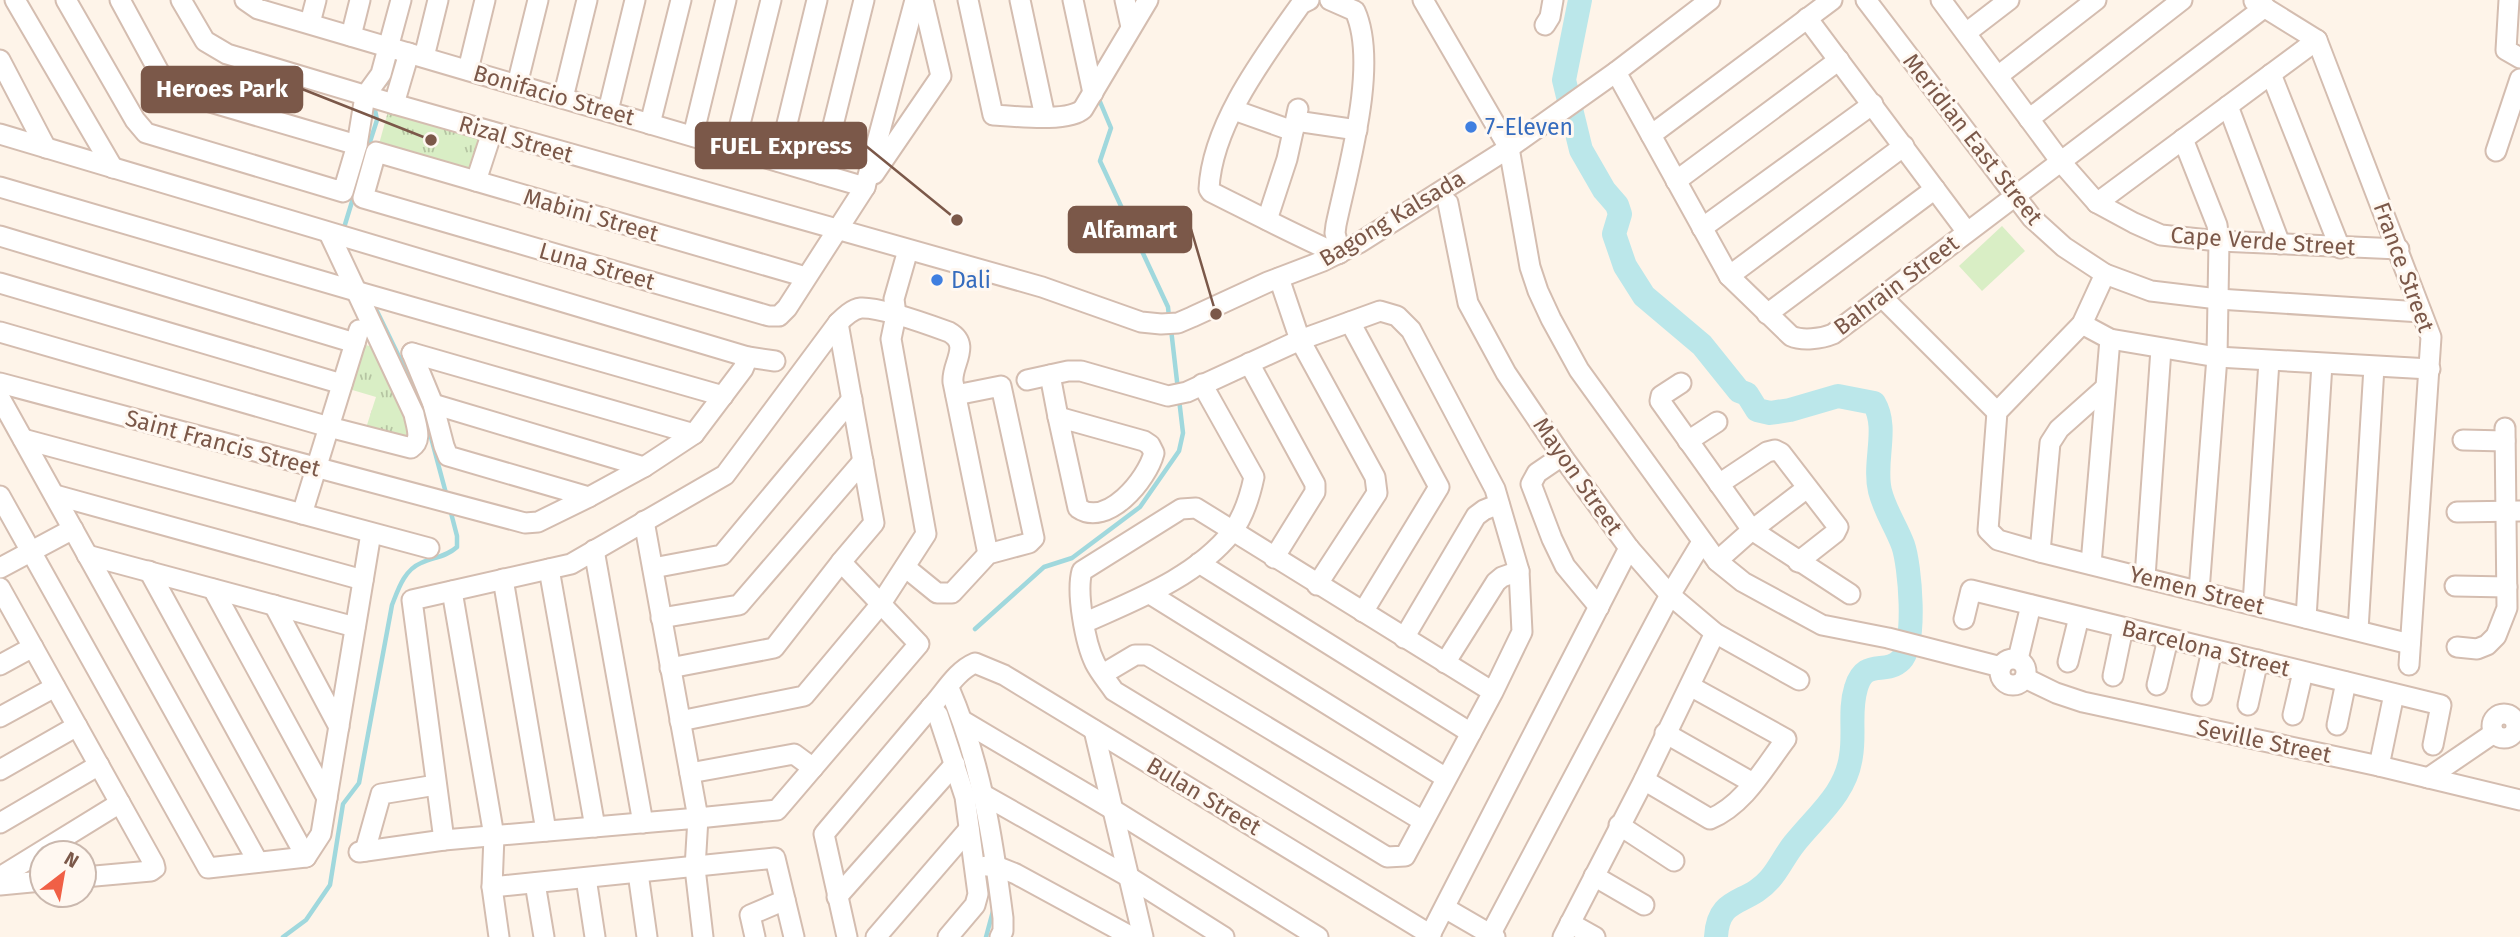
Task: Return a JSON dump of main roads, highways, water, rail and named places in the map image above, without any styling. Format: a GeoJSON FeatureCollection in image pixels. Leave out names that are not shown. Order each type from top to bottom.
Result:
{"type":"FeatureCollection","features":[{"type":"Feature","properties":{"kind":"waterway"},"geometry":{"type":"LineString","coordinates":[[1580,0],[1564,80],[1581,150],[1604,190],[1617,205],[1620,214],[1614,234],[1625,266],[1644,296],[1702,345],[1739,391],[1747,394],[1757,410],[1770,413],[1790,410],[1838,396],[1874,403],[1881,434],[1878,469],[1880,491],[1906,555],[1911,604],[1906,651],[1895,665],[1870,670],[1860,679],[1853,705],[1851,756],[1843,782],[1770,879],[1761,888],[1728,907],[1722,914],[1716,937]]}},
{"type":"Feature","properties":{"kind":"waterway"},"geometry":{"type":"LineString","coordinates":[[384,85],[390,80],[396,55]]}},
{"type":"Feature","properties":{"kind":"waterway"},"geometry":{"type":"LineString","coordinates":[[1098,97],[1111,128],[1100,161],[1168,307],[1169,317]]}},
{"type":"Feature","properties":{"kind":"waterway"},"geometry":{"type":"LineString","coordinates":[[367,151],[377,120],[374,105]]}},
{"type":"Feature","properties":{"kind":"waterway"},"geometry":{"type":"LineString","coordinates":[[343,231],[358,182]]}},
{"type":"Feature","properties":{"kind":"waterway"},"geometry":{"type":"LineString","coordinates":[[373,303],[422,404],[447,497]]}},
{"type":"Feature","properties":{"kind":"waterway"},"geometry":{"type":"LineString","coordinates":[[1171,329],[1178,390]]}},
{"type":"Feature","properties":{"kind":"waterway"},"geometry":{"type":"LineString","coordinates":[[975,629],[1044,567],[1072,558],[1140,507],[1179,451],[1183,433],[1179,399]]}},
{"type":"Feature","properties":{"kind":"waterway"},"geometry":{"type":"LineString","coordinates":[[283,937],[306,920],[330,885],[343,804],[359,783],[392,605],[410,570],[457,547],[450,509]]}},
{"type":"Feature","properties":{"kind":"waterway"},"geometry":{"type":"LineString","coordinates":[[944,704],[965,762]]}},
{"type":"Feature","properties":{"kind":"waterway"},"geometry":{"type":"LineString","coordinates":[[986,937],[993,911]]}},
{"type":"Feature","properties":{"kind":"place","name":"7-Eleven"},"geometry":{"type":"Point","coordinates":[1471,127]}},
{"type":"Feature","properties":{"kind":"place","name":"Heroes Park"},"geometry":{"type":"Point","coordinates":[431,140]}},
{"type":"Feature","properties":{"kind":"place","name":"FUEL Express"},"geometry":{"type":"Point","coordinates":[957,220]}},
{"type":"Feature","properties":{"kind":"place","name":"Dali"},"geometry":{"type":"Point","coordinates":[937,280]}},
{"type":"Feature","properties":{"kind":"place","name":"Alfamart"},"geometry":{"type":"Point","coordinates":[1216,314]}}]}
